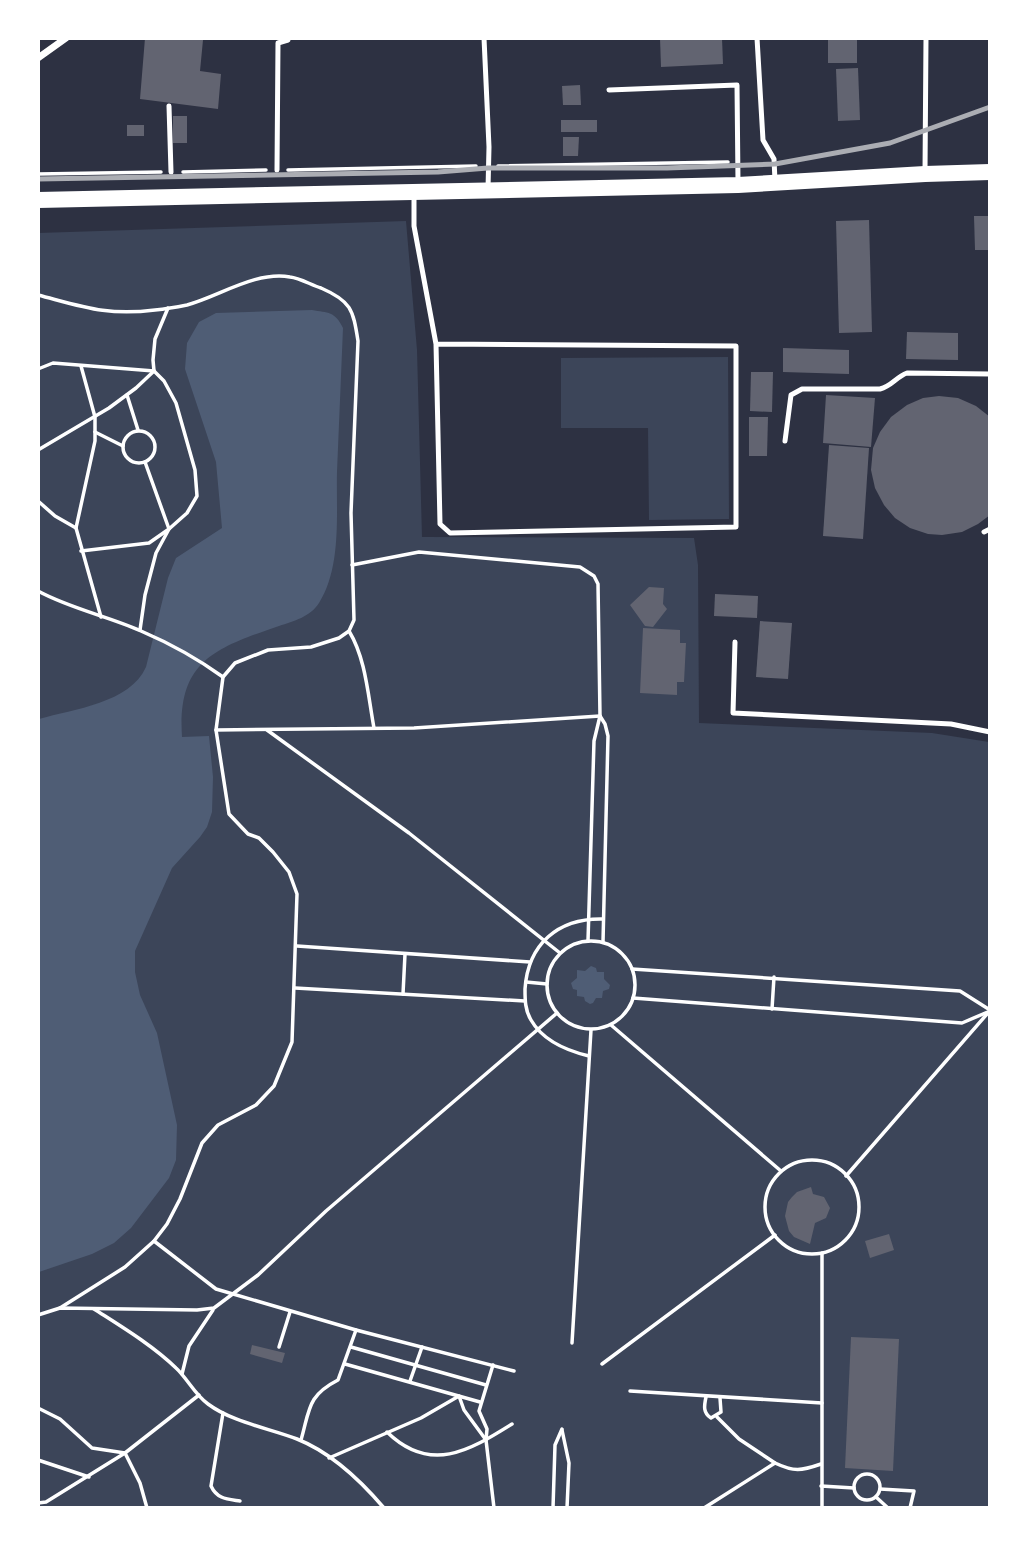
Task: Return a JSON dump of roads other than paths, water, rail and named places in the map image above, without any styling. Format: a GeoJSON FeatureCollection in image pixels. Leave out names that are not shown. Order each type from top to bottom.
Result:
{"type":"FeatureCollection","features":[{"type":"Feature","properties":{"kind":"main road"},"geometry":{"type":"LineString","coordinates":[[38,200],[776,184],[989,172]]}},
{"type":"Feature","properties":{"kind":"street"},"geometry":{"type":"LineString","coordinates":[[38,58],[66,38]]}},
{"type":"Feature","properties":{"kind":"lane"},"geometry":{"type":"LineString","coordinates":[[277,170],[278,43],[288,38]]}},
{"type":"Feature","properties":{"kind":"lane"},"geometry":{"type":"LineString","coordinates":[[484,38],[488,191]]}},
{"type":"Feature","properties":{"kind":"lane"},"geometry":{"type":"LineString","coordinates":[[757,38],[763,141],[774,159],[776,184]]}},
{"type":"Feature","properties":{"kind":"lane"},"geometry":{"type":"LineString","coordinates":[[925,174],[926,38]]}},
{"type":"Feature","properties":{"kind":"lane"},"geometry":{"type":"LineString","coordinates":[[609,90],[737,85],[738,185]]}},
{"type":"Feature","properties":{"kind":"lane"},"geometry":{"type":"LineString","coordinates":[[169,106],[171,172]]}},
{"type":"Feature","properties":{"kind":"lane"},"geometry":{"type":"LineString","coordinates":[[414,192],[414,226],[436,344],[440,524],[450,533],[736,527],[736,346],[436,344]]}},
{"type":"Feature","properties":{"kind":"lane"},"geometry":{"type":"LineString","coordinates":[[785,441],[791,395],[802,389],[883,388],[907,373],[989,374]]}},
{"type":"Feature","properties":{"kind":"lane"},"geometry":{"type":"LineString","coordinates":[[735,642],[733,713],[951,724],[989,732]]}},
{"type":"Feature","properties":{"kind":"railway"},"geometry":{"type":"LineString","coordinates":[[38,179],[775,164],[890,143],[990,107]]}}]}
